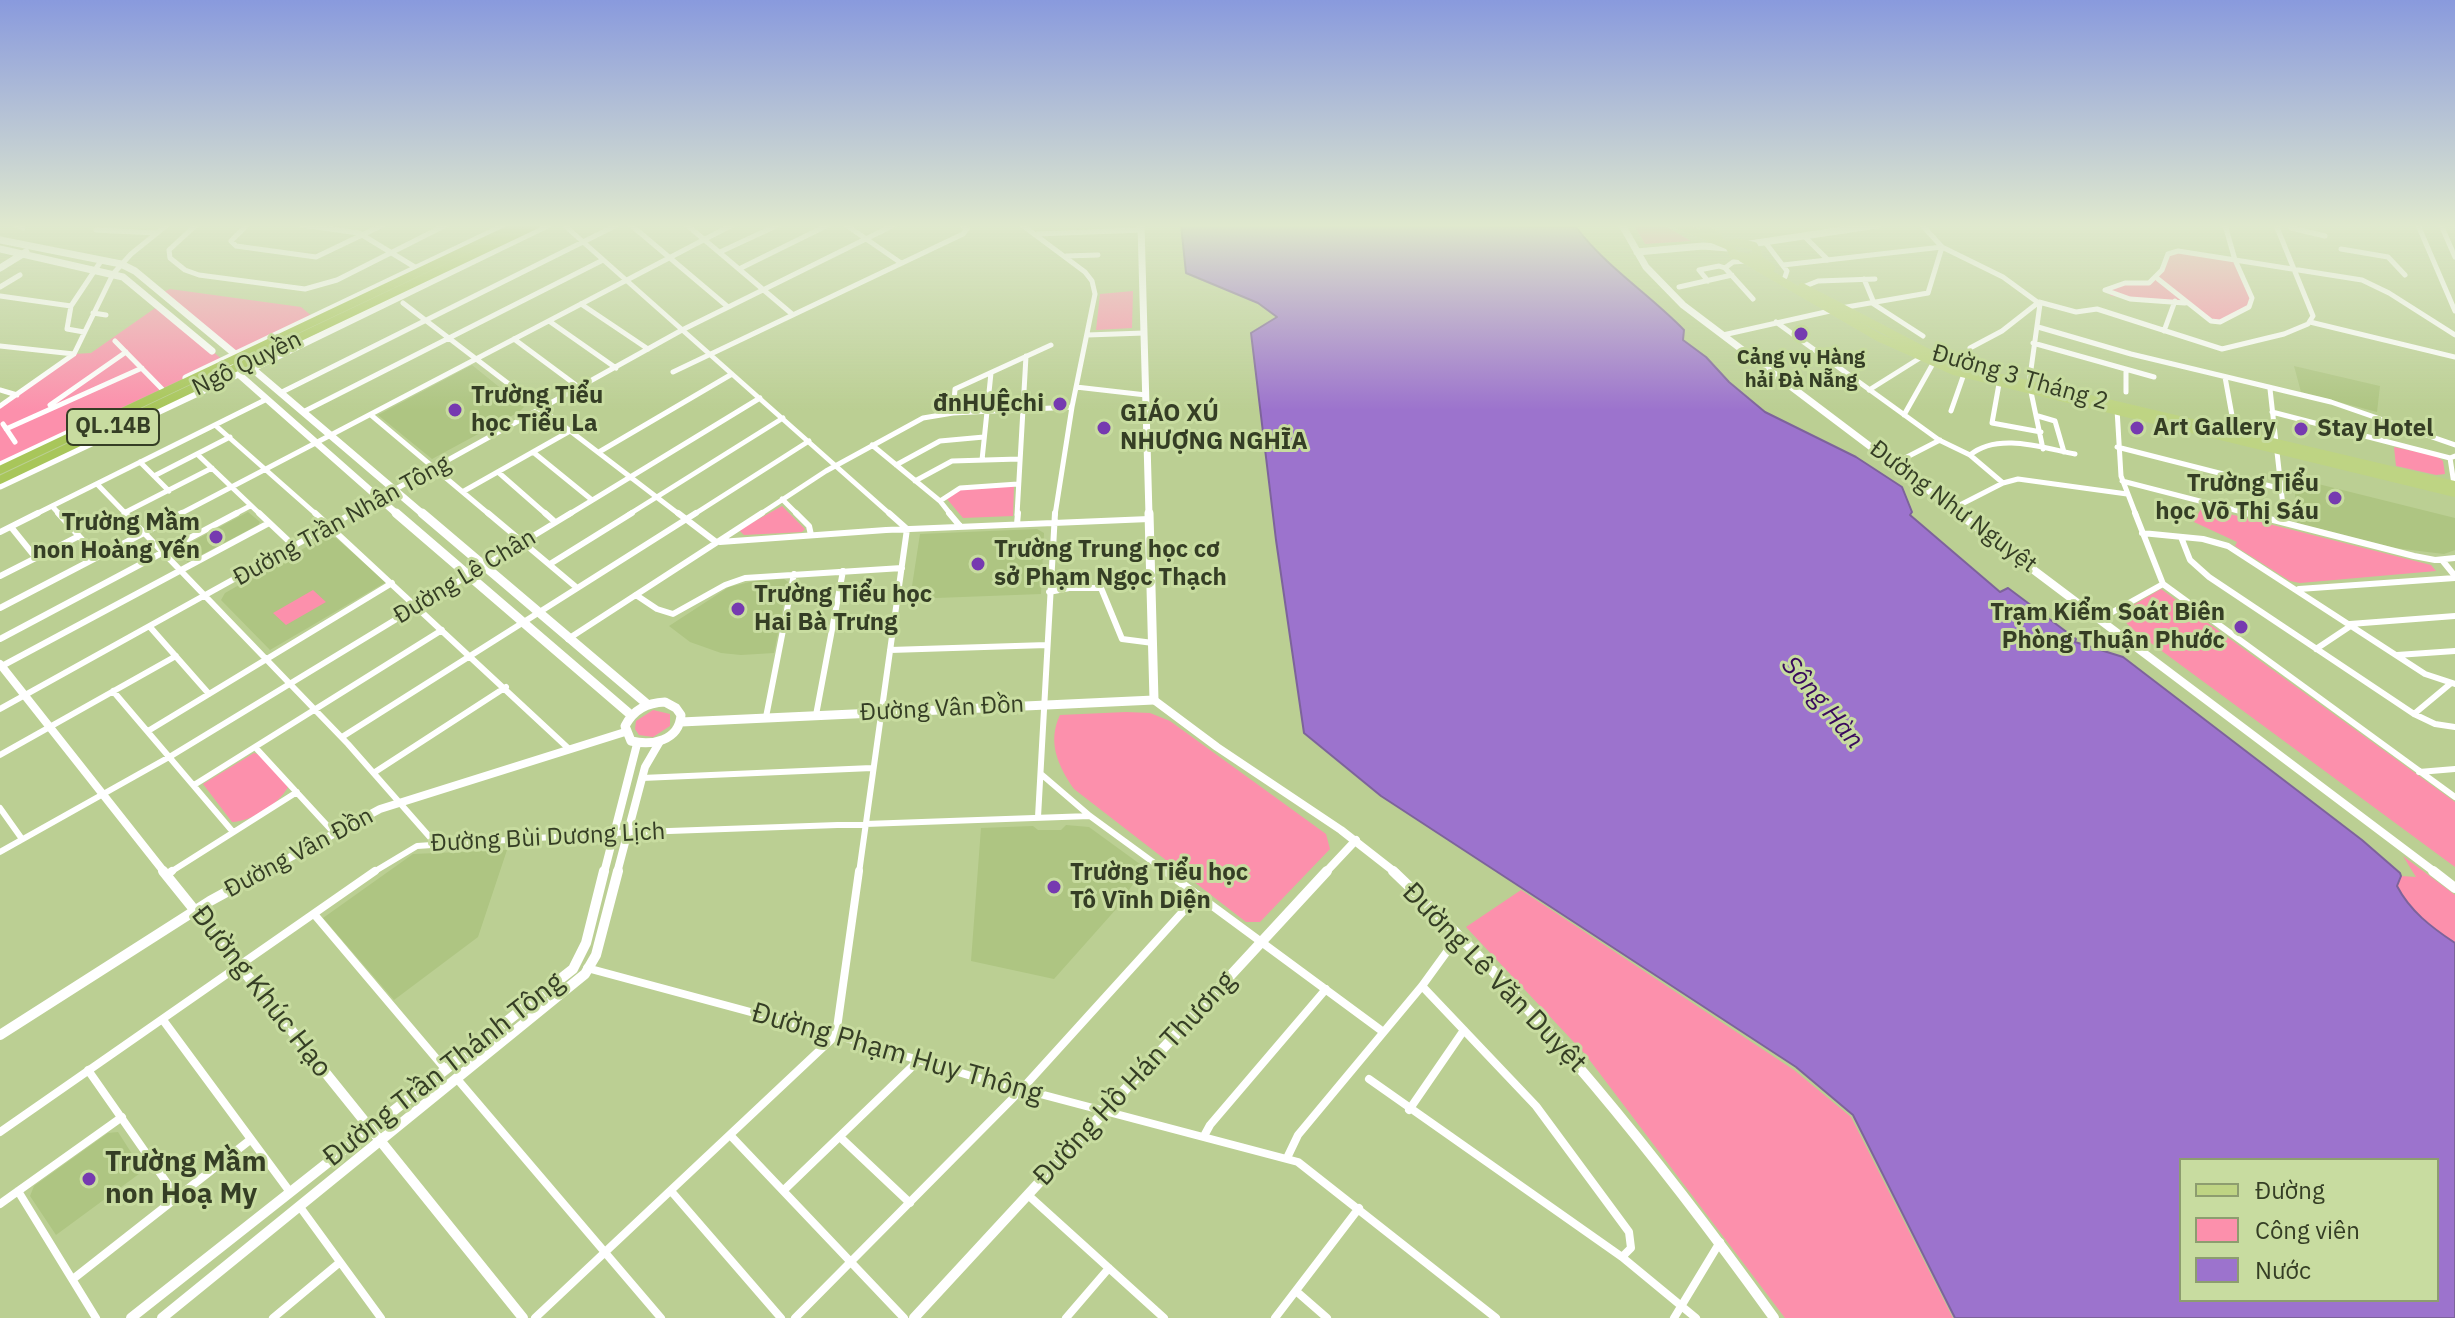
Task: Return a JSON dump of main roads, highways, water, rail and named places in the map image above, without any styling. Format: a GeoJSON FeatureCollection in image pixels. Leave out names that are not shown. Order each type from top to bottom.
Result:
{"type":"FeatureCollection","features":[{"type":"Feature","properties":{"kind":"highway","name":"Ngô Quyền"},"geometry":{"type":"LineString","coordinates":[[243,361],[387,287]]}},
{"type":"Feature","properties":{"kind":"highway","name":"Ngô Quyền"},"geometry":{"type":"LineString","coordinates":[[0,468],[403,287]]}},
{"type":"Feature","properties":{"kind":"highway","name":"Ngô Quyền"},"geometry":{"type":"LineString","coordinates":[[0,483],[230,367]]}},
{"type":"Feature","properties":{"kind":"main road","name":"Đường Vân Đồn"},"geometry":{"type":"LineString","coordinates":[[681,722],[1154,700],[1143,287]]}},
{"type":"Feature","properties":{"kind":"main road","name":"Đường 3 Tháng 2"},"geometry":{"type":"LineString","coordinates":[[1797,287],[1831,311],[1920,358],[2117,409],[2455,484]]}},
{"type":"Feature","properties":{"kind":"main road","name":"Đường 3 Tháng 2"},"geometry":{"type":"LineString","coordinates":[[1802,287],[1964,374],[1999,384],[2030,388]]}},
{"type":"Feature","properties":{"kind":"main road"},"geometry":{"type":"LineString","coordinates":[[243,361],[647,704]]}},
{"type":"Feature","properties":{"kind":"main road"},"geometry":{"type":"LineString","coordinates":[[230,367],[467,576],[631,715]]}},
{"type":"Feature","properties":{"kind":"main road","name":"Đường 3 Tháng 2"},"geometry":{"type":"LineString","coordinates":[[2117,409],[2235,432],[2455,493]]}},
{"type":"Feature","properties":{"kind":"main road"},"geometry":{"type":"LineString","coordinates":[[647,704],[673,704],[682,715],[681,722],[673,734],[659,743],[637,744],[625,732],[631,715],[647,704]]}},
{"type":"Feature","properties":{"kind":"water","name":"Sông Hàn"},"geometry":{"type":"Polygon","coordinates":[[[1218,287],[1637,287],[1684,330],[1683,340],[1706,357],[1729,382],[1765,412],[1856,457],[1902,487],[1912,512],[1910,515],[2000,592],[2008,588],[2076,639],[2075,642],[2123,657],[2362,840],[2400,873],[2397,886],[2415,911],[2455,943],[2455,1318],[1955,1318],[1853,1115],[1796,1067],[1381,796],[1304,733],[1276,540],[1251,333],[1277,317],[1258,303],[1218,287]]]}},
{"type":"Feature","properties":{"kind":"place","name":"Cảng vụ Hàng hải Đà Nẵng"},"geometry":{"type":"Point","coordinates":[1801,334]}},
{"type":"Feature","properties":{"kind":"place","name":"đnHUỆchi"},"geometry":{"type":"Point","coordinates":[1060,404]}},
{"type":"Feature","properties":{"kind":"place","name":"Trường Tiểu học Tiểu La"},"geometry":{"type":"Point","coordinates":[455,410]}},
{"type":"Feature","properties":{"kind":"place","name":"GIÁO XÚ NHƯỢNG NGHĨA"},"geometry":{"type":"Point","coordinates":[1104,428]}},
{"type":"Feature","properties":{"kind":"place","name":"Art Gallery"},"geometry":{"type":"Point","coordinates":[2137,428]}},
{"type":"Feature","properties":{"kind":"place","name":"Stay Hotel"},"geometry":{"type":"Point","coordinates":[2301,429]}},
{"type":"Feature","properties":{"kind":"place","name":"Trường Tiểu học Võ Thị Sáu"},"geometry":{"type":"Point","coordinates":[2335,498]}},
{"type":"Feature","properties":{"kind":"place","name":"Trường Mầm non Hoàng Yến"},"geometry":{"type":"Point","coordinates":[216,537]}},
{"type":"Feature","properties":{"kind":"place","name":"Trường Trung học cơ sở Phạm Ngọc Thạch"},"geometry":{"type":"Point","coordinates":[978,564]}},
{"type":"Feature","properties":{"kind":"place","name":"Trường Tiểu học Hai Bà Trưng"},"geometry":{"type":"Point","coordinates":[738,609]}},
{"type":"Feature","properties":{"kind":"place","name":"Trạm Kiểm Soát Biên Phòng Thuận Phước"},"geometry":{"type":"Point","coordinates":[2241,627]}},
{"type":"Feature","properties":{"kind":"place","name":"Trường Tiểu học Tô Vĩnh Diện"},"geometry":{"type":"Point","coordinates":[1054,887]}},
{"type":"Feature","properties":{"kind":"place","name":"Trường Mầm non Hoạ My"},"geometry":{"type":"Point","coordinates":[89,1179]}}]}
